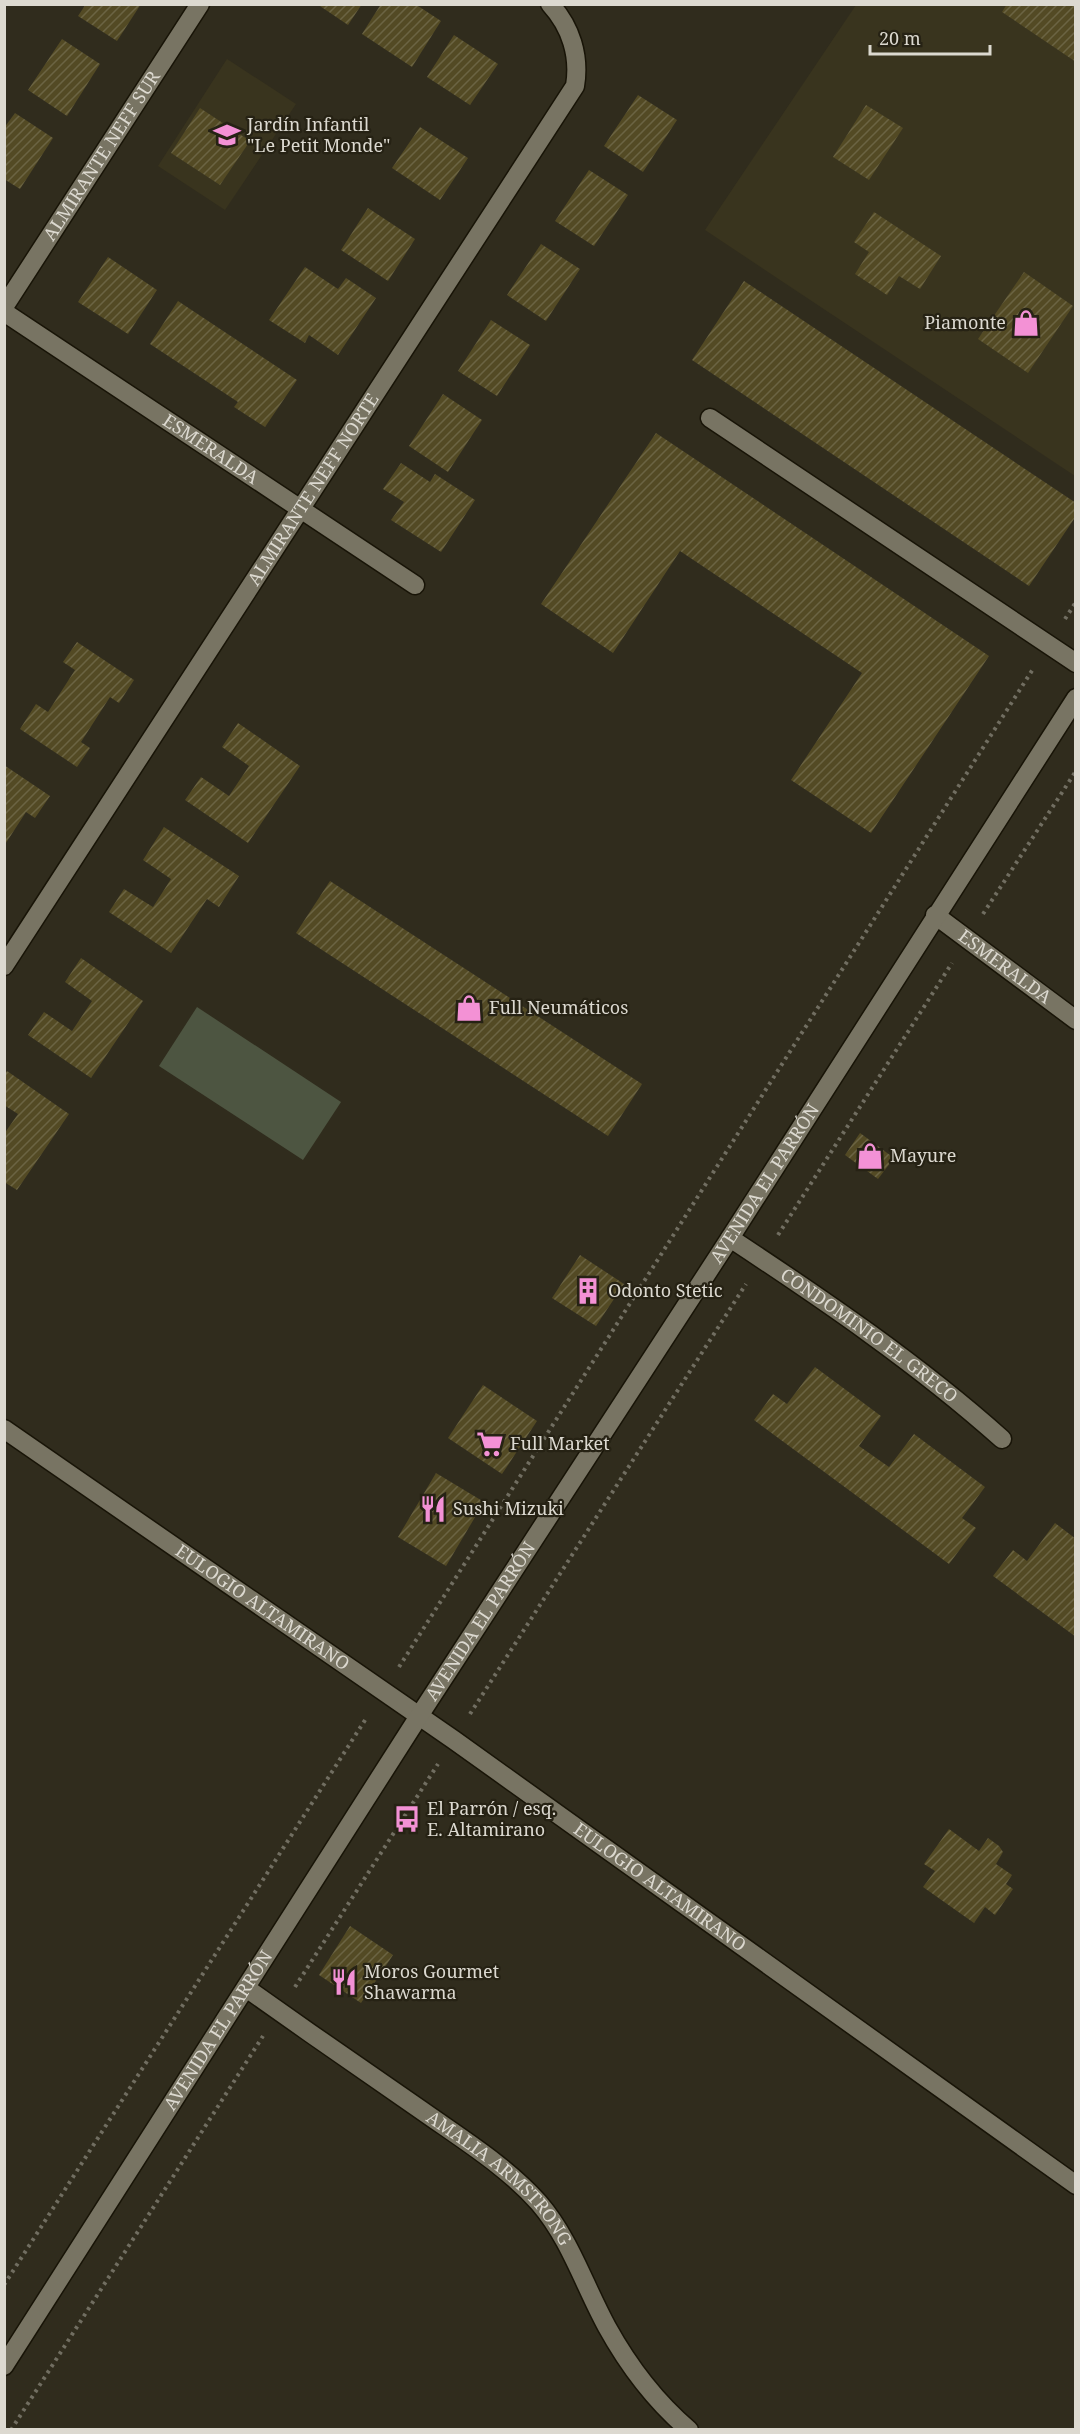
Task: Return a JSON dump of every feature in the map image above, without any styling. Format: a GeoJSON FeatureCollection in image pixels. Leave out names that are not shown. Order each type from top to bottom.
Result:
{"type":"FeatureCollection","features":[{"type":"Feature","properties":{"kind":"street","name":"ALMIRANTE NEFF SUR"},"geometry":{"type":"LineString","coordinates":[[4,307],[200,4]]}},
{"type":"Feature","properties":{"kind":"street","name":"ALMIRANTE NEFF NORTE"},"geometry":{"type":"LineString","coordinates":[[4,966],[575,86],[578,70],[575,48],[568,31],[550,4]]}},
{"type":"Feature","properties":{"kind":"street","name":"ESMERALDA"},"geometry":{"type":"LineString","coordinates":[[4,312],[415,585]]}},
{"type":"Feature","properties":{"kind":"street"},"geometry":{"type":"LineString","coordinates":[[710,418],[1076,663]]}},
{"type":"Feature","properties":{"kind":"street","name":"AVENIDA EL PARRÓN"},"geometry":{"type":"LineString","coordinates":[[4,2366],[419,1716],[730,1238],[1076,698]]}},
{"type":"Feature","properties":{"kind":"street","name":"ESMERALDA"},"geometry":{"type":"LineString","coordinates":[[935,915],[1076,1020]]}},
{"type":"Feature","properties":{"kind":"street","name":"CONDOMINIO EL GRECO"},"geometry":{"type":"LineString","coordinates":[[730,1238],[918,1368],[1002,1439]]}},
{"type":"Feature","properties":{"kind":"street","name":"EULOGIO ALTAMIRANO"},"geometry":{"type":"LineString","coordinates":[[4,1429],[384,1691],[1076,2185]]}},
{"type":"Feature","properties":{"kind":"street","name":"AMALIA ARMSTRONG"},"geometry":{"type":"LineString","coordinates":[[246,1988],[471,2145],[521,2184],[556,2227],[570,2250],[628,2363],[654,2396],[688,2430]]}},
{"type":"Feature","properties":{"kind":"path"},"geometry":{"type":"LineString","coordinates":[[4,2285],[1076,602]]}},
{"type":"Feature","properties":{"kind":"path"},"geometry":{"type":"LineString","coordinates":[[11,2430],[1076,771]]}},
{"type":"Feature","properties":{"kind":"shaded area"},"geometry":{"type":"Polygon","coordinates":[[[856,5],[1075,5],[1075,476],[705,230],[856,5]]]}},
{"type":"Feature","properties":{"kind":"shaded area","name":"Jardín Infantil \"Le Petit Monde\""},"geometry":{"type":"Polygon","coordinates":[[[227,59],[296,104],[225,210],[158,166],[227,59]]]}},
{"type":"Feature","properties":{"kind":"green space"},"geometry":{"type":"Polygon","coordinates":[[[197,1007],[341,1102],[303,1160],[159,1066],[197,1007]]]}},
{"type":"Feature","properties":{"kind":"building"},"geometry":{"type":"Polygon","coordinates":[[[86,4],[141,4],[117,41],[78,16],[86,4]]]}},
{"type":"Feature","properties":{"kind":"building"},"geometry":{"type":"Polygon","coordinates":[[[317,4],[362,4],[348,25],[317,4]]]}},
{"type":"Feature","properties":{"kind":"building"},"geometry":{"type":"Polygon","coordinates":[[[381,4],[415,4],[441,21],[412,67],[362,34],[381,4]]]}},
{"type":"Feature","properties":{"kind":"building"},"geometry":{"type":"Polygon","coordinates":[[[1007,4],[1076,4],[1076,62],[1002,12],[1007,4]]]}},
{"type":"Feature","properties":{"kind":"building"},"geometry":{"type":"Polygon","coordinates":[[[454,35],[498,64],[470,105],[427,77],[454,35]]]}},
{"type":"Feature","properties":{"kind":"building"},"geometry":{"type":"Polygon","coordinates":[[[62,39],[100,64],[67,116],[28,90],[62,39]]]}},
{"type":"Feature","properties":{"kind":"building"},"geometry":{"type":"Polygon","coordinates":[[[638,95],[677,120],[643,172],[604,146],[638,95]]]}},
{"type":"Feature","properties":{"kind":"building"},"geometry":{"type":"Polygon","coordinates":[[[866,105],[903,128],[869,180],[833,157],[866,105]]]}},
{"type":"Feature","properties":{"kind":"building"},"geometry":{"type":"Polygon","coordinates":[[[200,108],[250,141],[220,185],[171,153],[200,108]]]}},
{"type":"Feature","properties":{"kind":"building"},"geometry":{"type":"Polygon","coordinates":[[[15,113],[53,138],[20,189],[4,179],[4,128],[15,113]]]}},
{"type":"Feature","properties":{"kind":"building"},"geometry":{"type":"Polygon","coordinates":[[[420,127],[468,158],[440,200],[392,168],[420,127]]]}},
{"type":"Feature","properties":{"kind":"building"},"geometry":{"type":"Polygon","coordinates":[[[589,170],[628,195],[594,246],[555,221],[589,170]]]}},
{"type":"Feature","properties":{"kind":"building"},"geometry":{"type":"Polygon","coordinates":[[[368,208],[415,239],[388,281],[341,250],[368,208]]]}},
{"type":"Feature","properties":{"kind":"building"},"geometry":{"type":"Polygon","coordinates":[[[874,212],[941,256],[920,289],[899,276],[887,295],[855,274],[869,252],[854,242],[874,212]]]}},
{"type":"Feature","properties":{"kind":"building"},"geometry":{"type":"Polygon","coordinates":[[[541,244],[580,269],[546,321],[507,295],[541,244]]]}},
{"type":"Feature","properties":{"kind":"building"},"geometry":{"type":"Polygon","coordinates":[[[108,257],[157,290],[128,334],[78,302],[108,257]]]}},
{"type":"Feature","properties":{"kind":"building"},"geometry":{"type":"Polygon","coordinates":[[[305,267],[338,289],[346,278],[376,298],[338,355],[309,335],[305,343],[269,320],[305,267]]]}},
{"type":"Feature","properties":{"kind":"building","name":"Piamonte"},"geometry":{"type":"Polygon","coordinates":[[[1024,272],[1073,306],[1028,373],[978,339],[1024,272]]]}},
{"type":"Feature","properties":{"kind":"building"},"geometry":{"type":"Polygon","coordinates":[[[744,281],[1076,503],[1076,516],[1029,586],[692,360],[744,281]]]}},
{"type":"Feature","properties":{"kind":"building"},"geometry":{"type":"Polygon","coordinates":[[[178,301],[297,380],[265,427],[234,407],[238,402],[150,344],[178,301]]]}},
{"type":"Feature","properties":{"kind":"building"},"geometry":{"type":"Polygon","coordinates":[[[491,320],[530,345],[497,396],[458,371],[491,320]]]}},
{"type":"Feature","properties":{"kind":"building"},"geometry":{"type":"Polygon","coordinates":[[[443,394],[482,420],[448,472],[409,446],[443,394]]]}},
{"type":"Feature","properties":{"kind":"building"},"geometry":{"type":"Polygon","coordinates":[[[656,433],[989,656],[871,833],[791,780],[862,673],[680,551],[613,653],[541,604],[656,433]]]}},
{"type":"Feature","properties":{"kind":"building"},"geometry":{"type":"Polygon","coordinates":[[[401,463],[430,482],[435,474],[475,500],[441,552],[391,520],[404,502],[383,489],[401,463]]]}},
{"type":"Feature","properties":{"kind":"building"},"geometry":{"type":"Polygon","coordinates":[[[77,642],[134,680],[119,703],[110,697],[81,742],[90,748],[77,767],[20,729],[36,704],[48,712],[75,670],[63,662],[77,642]]]}},
{"type":"Feature","properties":{"kind":"building"},"geometry":{"type":"Polygon","coordinates":[[[238,723],[300,766],[248,843],[185,800],[201,777],[229,796],[249,766],[222,747],[238,723]]]}},
{"type":"Feature","properties":{"kind":"building"},"geometry":{"type":"Polygon","coordinates":[[[4,765],[50,796],[35,818],[26,812],[4,846],[4,765]]]}},
{"type":"Feature","properties":{"kind":"building"},"geometry":{"type":"Polygon","coordinates":[[[164,827],[239,876],[219,907],[207,899],[171,953],[109,912],[124,889],[153,907],[171,879],[143,860],[164,827]]]}},
{"type":"Feature","properties":{"kind":"building","name":"Full Neumáticos"},"geometry":{"type":"Polygon","coordinates":[[[330,881],[642,1084],[608,1136],[296,933],[330,881]]]}},
{"type":"Feature","properties":{"kind":"building"},"geometry":{"type":"Polygon","coordinates":[[[81,958],[143,1001],[91,1078],[28,1035],[44,1012],[72,1031],[92,1001],[65,982],[81,958]]]}},
{"type":"Feature","properties":{"kind":"building"},"geometry":{"type":"Polygon","coordinates":[[[7,1071],[69,1114],[17,1190],[4,1182],[4,1134],[18,1114],[4,1105],[4,1074],[7,1071]]]}},
{"type":"Feature","properties":{"kind":"building","name":"Mayure"},"geometry":{"type":"Polygon","coordinates":[[[860,1133],[894,1158],[878,1179],[845,1155],[860,1133]]]}},
{"type":"Feature","properties":{"kind":"building","name":"Odonto Stetic"},"geometry":{"type":"Polygon","coordinates":[[[580,1255],[624,1284],[596,1326],[552,1298],[580,1255]]]}},
{"type":"Feature","properties":{"kind":"building"},"geometry":{"type":"Polygon","coordinates":[[[815,1367],[881,1416],[859,1446],[889,1467],[914,1434],[985,1487],[962,1518],[976,1528],[949,1564],[754,1420],[773,1394],[787,1404],[815,1367]]]}},
{"type":"Feature","properties":{"kind":"building"},"geometry":{"type":"Polygon","coordinates":[[[483,1385],[537,1421],[502,1474],[448,1438],[483,1385]]]}},
{"type":"Feature","properties":{"kind":"building"},"geometry":{"type":"Polygon","coordinates":[[[436,1473],[484,1502],[446,1566],[398,1537],[436,1473]]]}},
{"type":"Feature","properties":{"kind":"building"},"geometry":{"type":"Polygon","coordinates":[[[1055,1523],[1076,1539],[1076,1637],[993,1576],[1013,1550],[1027,1561],[1055,1523]]]}},
{"type":"Feature","properties":{"kind":"building"},"geometry":{"type":"Polygon","coordinates":[[[949,1829],[979,1851],[988,1838],[1003,1852],[996,1864],[1012,1875],[1006,1884],[1013,1889],[995,1915],[985,1907],[974,1923],[923,1887],[935,1871],[924,1864],[949,1829]]]}},
{"type":"Feature","properties":{"kind":"building"},"geometry":{"type":"Polygon","coordinates":[[[350,1926],[393,1955],[361,2003],[319,1975],[350,1926]]]}},
{"type":"Feature","properties":{"kind":"place","name":"Jardín Infantil \"Le Petit Monde\""},"geometry":{"type":"Point","coordinates":[227,135]}},
{"type":"Feature","properties":{"kind":"place","name":"Piamonte"},"geometry":{"type":"Point","coordinates":[1026,323]}},
{"type":"Feature","properties":{"kind":"place","name":"Full Neumáticos"},"geometry":{"type":"Point","coordinates":[469,1008]}},
{"type":"Feature","properties":{"kind":"place","name":"Mayure"},"geometry":{"type":"Point","coordinates":[870,1156]}},
{"type":"Feature","properties":{"kind":"place","name":"Odonto Stetic"},"geometry":{"type":"Point","coordinates":[588,1291]}},
{"type":"Feature","properties":{"kind":"place","name":"Full Market"},"geometry":{"type":"Point","coordinates":[490,1444]}},
{"type":"Feature","properties":{"kind":"place","name":"Sushi Mizuki"},"geometry":{"type":"Point","coordinates":[433,1509]}},
{"type":"Feature","properties":{"kind":"place","name":"El Parrón / esq. E. Altamirano"},"geometry":{"type":"Point","coordinates":[407,1819]}},
{"type":"Feature","properties":{"kind":"place","name":"Moros Gourmet Shawarma"},"geometry":{"type":"Point","coordinates":[344,1982]}}]}
